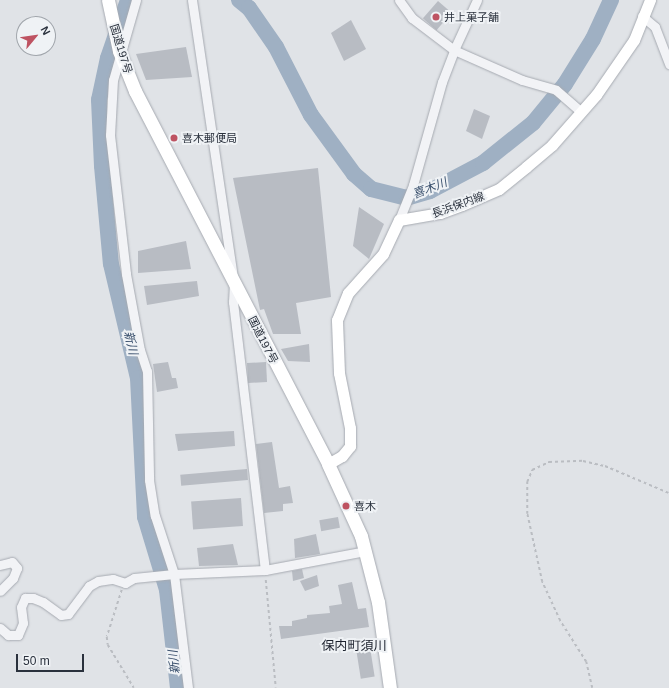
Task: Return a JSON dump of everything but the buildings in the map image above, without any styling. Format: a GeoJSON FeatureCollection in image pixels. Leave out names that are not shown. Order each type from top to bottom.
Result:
{"type":"FeatureCollection","features":[{"type":"Feature","properties":{"kind":"highway","name":"国道197号"},"geometry":{"type":"LineString","coordinates":[[108,0],[113,29],[120,54],[162,146],[328,464],[366,551],[381,617],[390,688]]}},
{"type":"Feature","properties":{"kind":"main road","name":"長浜保内線"},"geometry":{"type":"LineString","coordinates":[[400,217],[440,213],[499,189],[552,145],[579,110],[596,95],[620,61],[634,40],[642,16],[650,0]]}},
{"type":"Feature","properties":{"kind":"main road"},"geometry":{"type":"LineString","coordinates":[[328,464],[342,456],[350,446],[350,428],[339,366],[337,320],[348,293],[383,254],[400,217]]}},
{"type":"Feature","properties":{"kind":"street"},"geometry":{"type":"LineString","coordinates":[[136,0],[113,80],[110,105],[111,150],[126,274],[140,350],[147,371],[149,480],[155,516],[174,574],[188,688]]}},
{"type":"Feature","properties":{"kind":"street"},"geometry":{"type":"LineString","coordinates":[[192,0],[196,10],[234,283],[233,302],[265,570]]}},
{"type":"Feature","properties":{"kind":"street"},"geometry":{"type":"LineString","coordinates":[[399,0],[412,18],[454,50],[522,80],[556,90],[579,110]]}},
{"type":"Feature","properties":{"kind":"street"},"geometry":{"type":"LineString","coordinates":[[400,217],[413,186],[442,82],[454,50],[477,0]]}},
{"type":"Feature","properties":{"kind":"street"},"geometry":{"type":"LineString","coordinates":[[642,16],[659,34],[669,64]]}},
{"type":"Feature","properties":{"kind":"street"},"geometry":{"type":"LineString","coordinates":[[0,628],[8,635],[18,635],[23,623],[21,607],[25,598],[33,598],[42,602],[61,615],[68,614],[86,590],[98,581],[113,579],[125,583],[134,578],[174,574],[265,570],[366,551]]}},
{"type":"Feature","properties":{"kind":"street"},"geometry":{"type":"LineString","coordinates":[[0,565],[12,562],[17,568],[13,578],[0,591]]}},
{"type":"Feature","properties":{"kind":"path"},"geometry":{"type":"LineString","coordinates":[[592,688],[586,662],[560,621],[542,582],[527,514],[527,482],[532,470],[549,462],[583,461],[605,466],[669,492]]}},
{"type":"Feature","properties":{"kind":"path"},"geometry":{"type":"LineString","coordinates":[[265,570],[276,688]]}},
{"type":"Feature","properties":{"kind":"path"},"geometry":{"type":"LineString","coordinates":[[125,583],[114,610],[107,637],[108,645],[134,688]]}},
{"type":"Feature","properties":{"kind":"waterway","name":"新川"},"geometry":{"type":"LineString","coordinates":[[128,0],[108,58],[99,100],[102,166],[111,264],[138,378],[145,517],[167,590],[178,688]]}},
{"type":"Feature","properties":{"kind":"waterway","name":"喜木川"},"geometry":{"type":"LineString","coordinates":[[239,0],[249,8],[276,47],[311,115],[354,174],[371,189],[406,198],[430,191],[483,163],[533,123],[565,84],[593,39],[611,0]]}},
{"type":"Feature","properties":{"kind":"place","name":"井上菓子舗"},"geometry":{"type":"Point","coordinates":[436,17]}},
{"type":"Feature","properties":{"kind":"place","name":"喜木郵便局"},"geometry":{"type":"Point","coordinates":[174,138]}},
{"type":"Feature","properties":{"kind":"place","name":"喜木"},"geometry":{"type":"Point","coordinates":[346,506]}},
{"type":"Feature","properties":{"kind":"district","name":"保内町須川"},"geometry":{"type":"Point","coordinates":[354,646]}}]}
